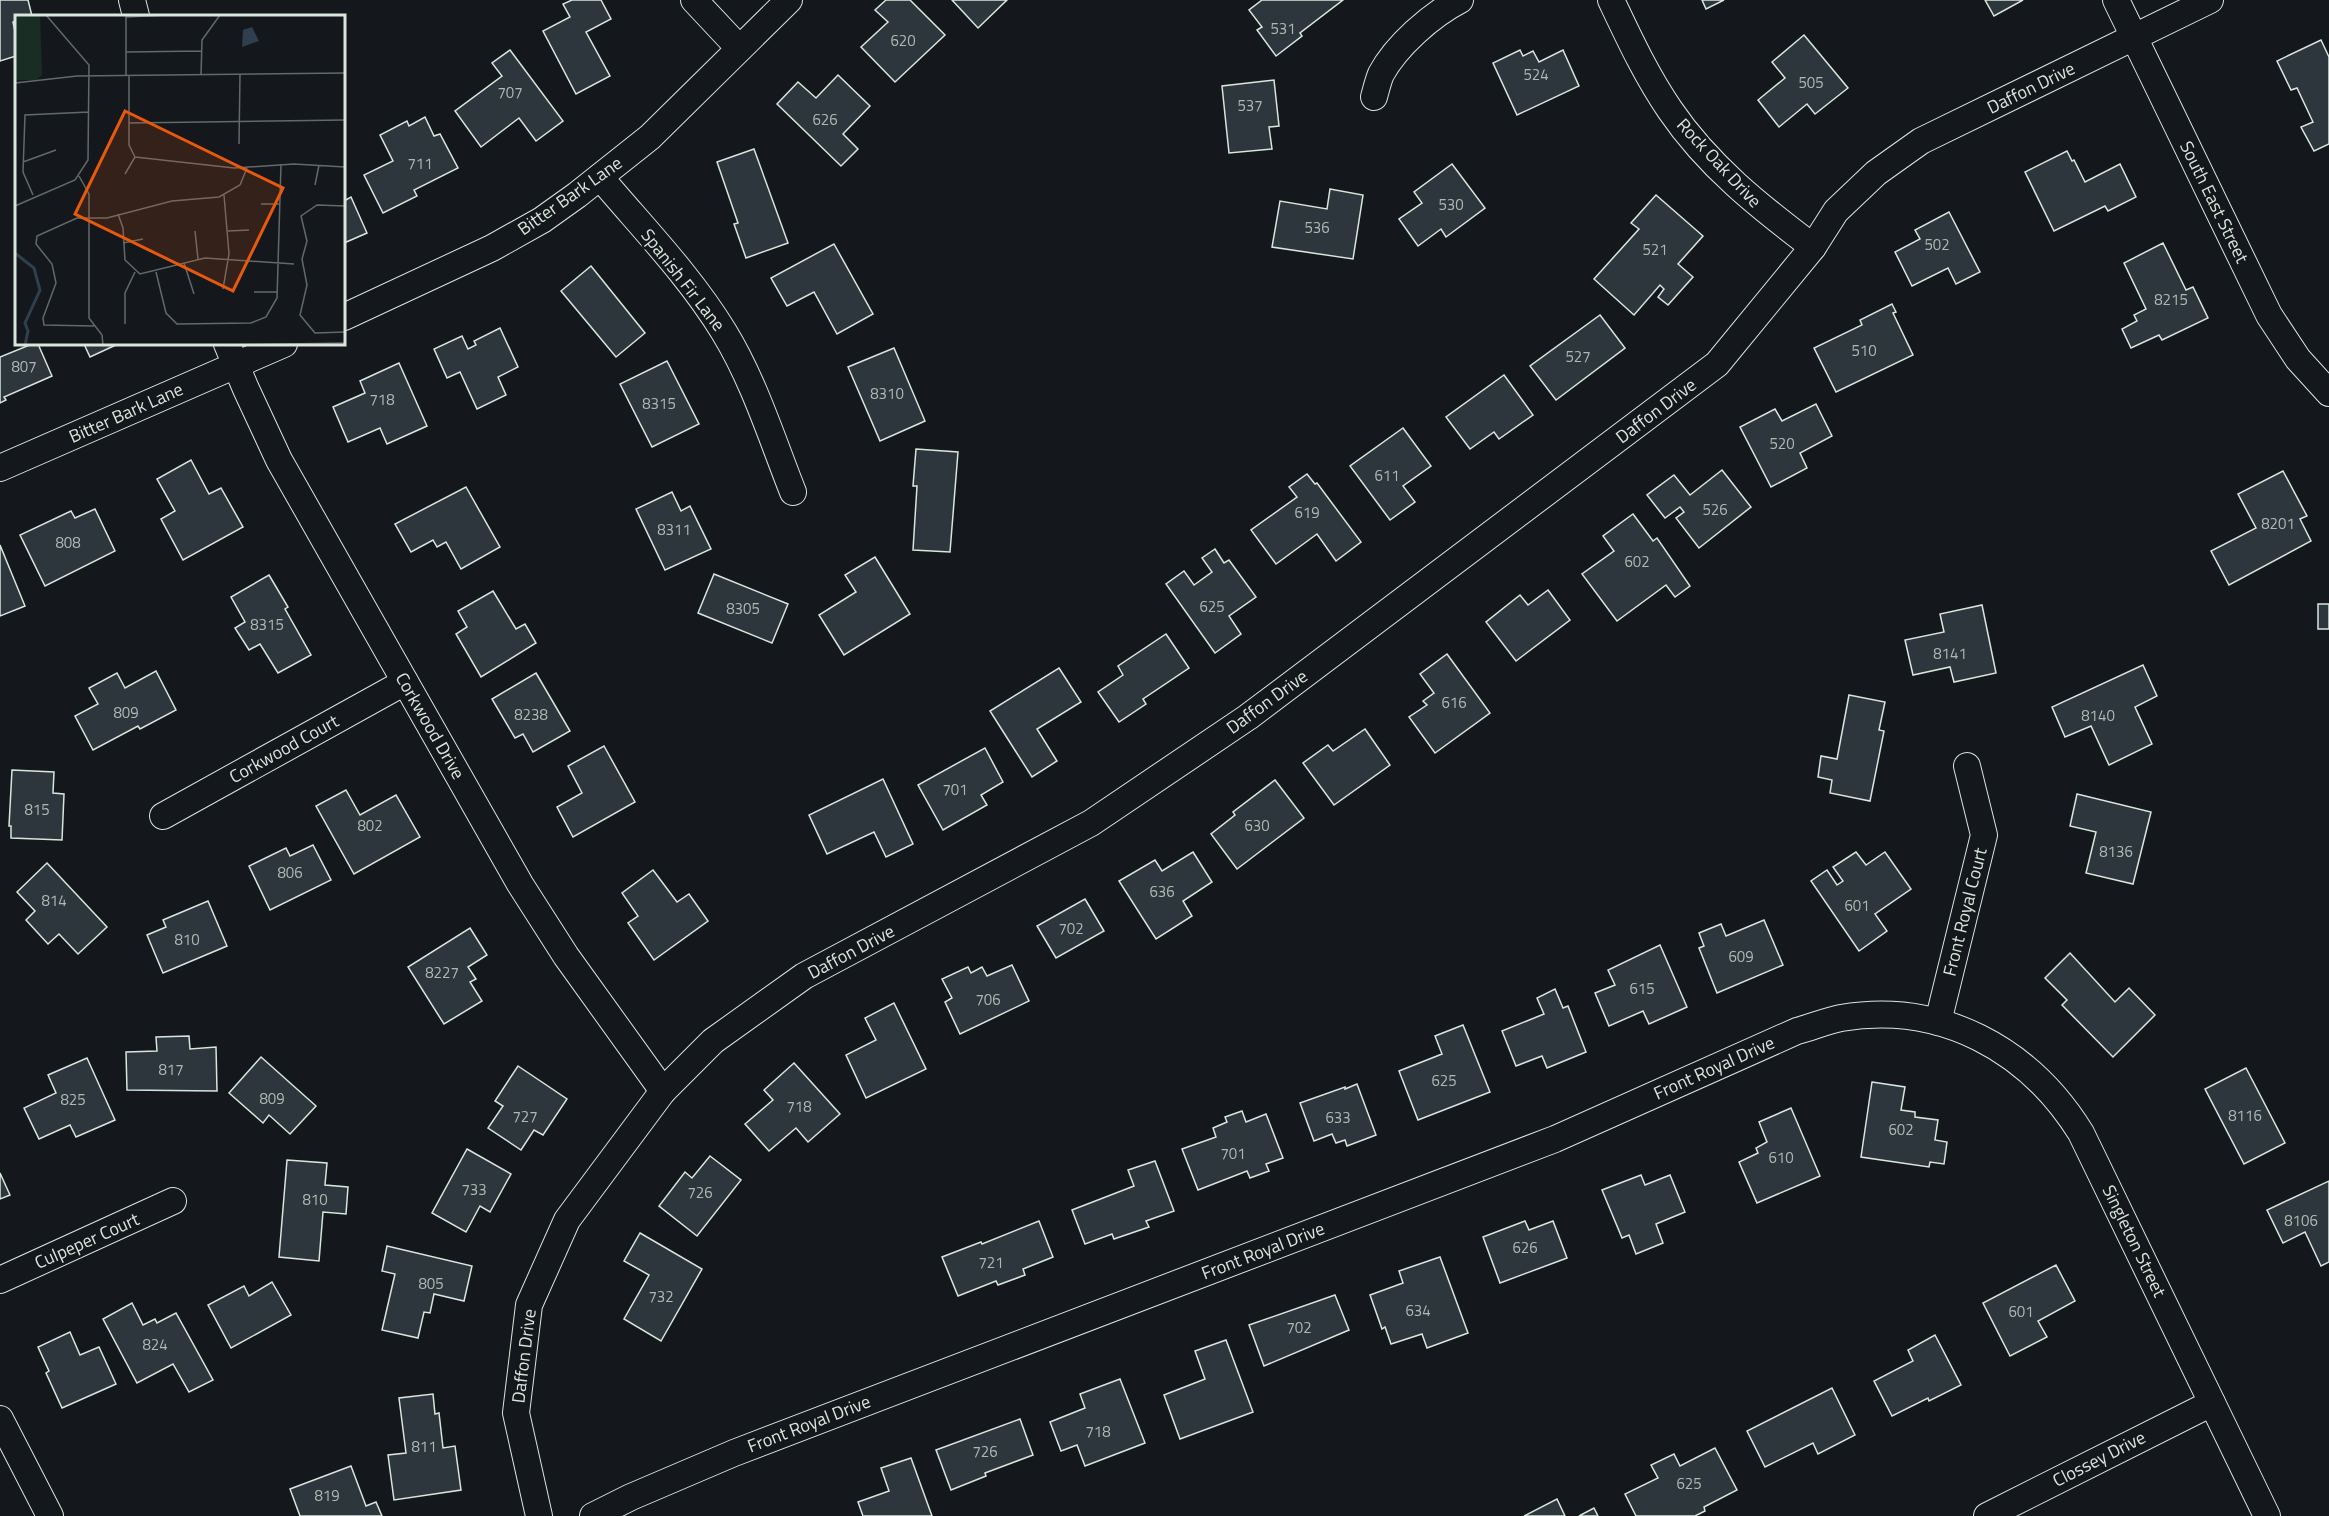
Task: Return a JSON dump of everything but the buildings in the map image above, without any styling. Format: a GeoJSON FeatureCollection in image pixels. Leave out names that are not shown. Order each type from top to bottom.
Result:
{"type":"FeatureCollection","features":[{"type":"Feature","properties":{"kind":"street"},"geometry":{"type":"LineString","coordinates":[[132,0],[136,15]]}},
{"type":"Feature","properties":{"kind":"street"},"geometry":{"type":"LineString","coordinates":[[694,0],[739,48]]}},
{"type":"Feature","properties":{"kind":"street","name":"Bitter Bark Lane"},"geometry":{"type":"LineString","coordinates":[[345,317],[492,248],[542,220],[650,137],[789,0]]}},
{"type":"Feature","properties":{"kind":"street"},"geometry":{"type":"LineString","coordinates":[[1374,97],[1381,74],[1407,40],[1444,8],[1460,0]]}},
{"type":"Feature","properties":{"kind":"street","name":"Rock Oak Drive"},"geometry":{"type":"LineString","coordinates":[[1611,0],[1645,70],[1670,111],[1687,132],[1743,192],[1813,247]]}},
{"type":"Feature","properties":{"kind":"street","name":"South East Street"},"geometry":{"type":"LineString","coordinates":[[2116,0],[2269,315],[2298,359],[2329,393]]}},
{"type":"Feature","properties":{"kind":"street","name":"Daffon Drive"},"geometry":{"type":"LineString","coordinates":[[539,1516],[516,1413],[529,1305],[567,1220],[663,1091],[713,1041],[804,976],[1091,823],[1248,717],[1717,364],[1813,247],[1836,211],[1876,173],[1921,141],[2210,0]]}},
{"type":"Feature","properties":{"kind":"street","name":"Spanish Fir Lane"},"geometry":{"type":"LineString","coordinates":[[600,177],[694,290],[725,333],[748,380],[793,492]]}},
{"type":"Feature","properties":{"kind":"street","name":"Bitter Bark Lane"},"geometry":{"type":"LineString","coordinates":[[0,468],[232,354],[279,345]]}},
{"type":"Feature","properties":{"kind":"street","name":"Corkwood Drive"},"geometry":{"type":"LineString","coordinates":[[232,354],[279,460],[520,884],[550,932],[663,1091]]}},
{"type":"Feature","properties":{"kind":"street","name":"Corkwood Court"},"geometry":{"type":"LineString","coordinates":[[163,816],[405,682]]}},
{"type":"Feature","properties":{"kind":"street","name":"Front Royal Court"},"geometry":{"type":"LineString","coordinates":[[1938,1022],[1984,836],[1967,766]]}},
{"type":"Feature","properties":{"kind":"street","name":"Front Royal Drive"},"geometry":{"type":"LineString","coordinates":[[593,1516],[631,1497],[734,1453],[1555,1139],[1797,1031],[1838,1019],[1867,1015],[1910,1016],[1938,1022]]}},
{"type":"Feature","properties":{"kind":"street","name":"Singleton Street"},"geometry":{"type":"LineString","coordinates":[[1938,1022],[1965,1031],[2015,1058],[2047,1086],[2066,1109],[2081,1133],[2267,1516]]}},
{"type":"Feature","properties":{"kind":"street","name":"Culpeper Court"},"geometry":{"type":"LineString","coordinates":[[0,1280],[173,1201]]}},
{"type":"Feature","properties":{"kind":"street","name":"Clossey Drive"},"geometry":{"type":"LineString","coordinates":[[1987,1516],[2212,1403]]}},
{"type":"Feature","properties":{"kind":"street"},"geometry":{"type":"LineString","coordinates":[[0,1419],[50,1516]]}}]}
